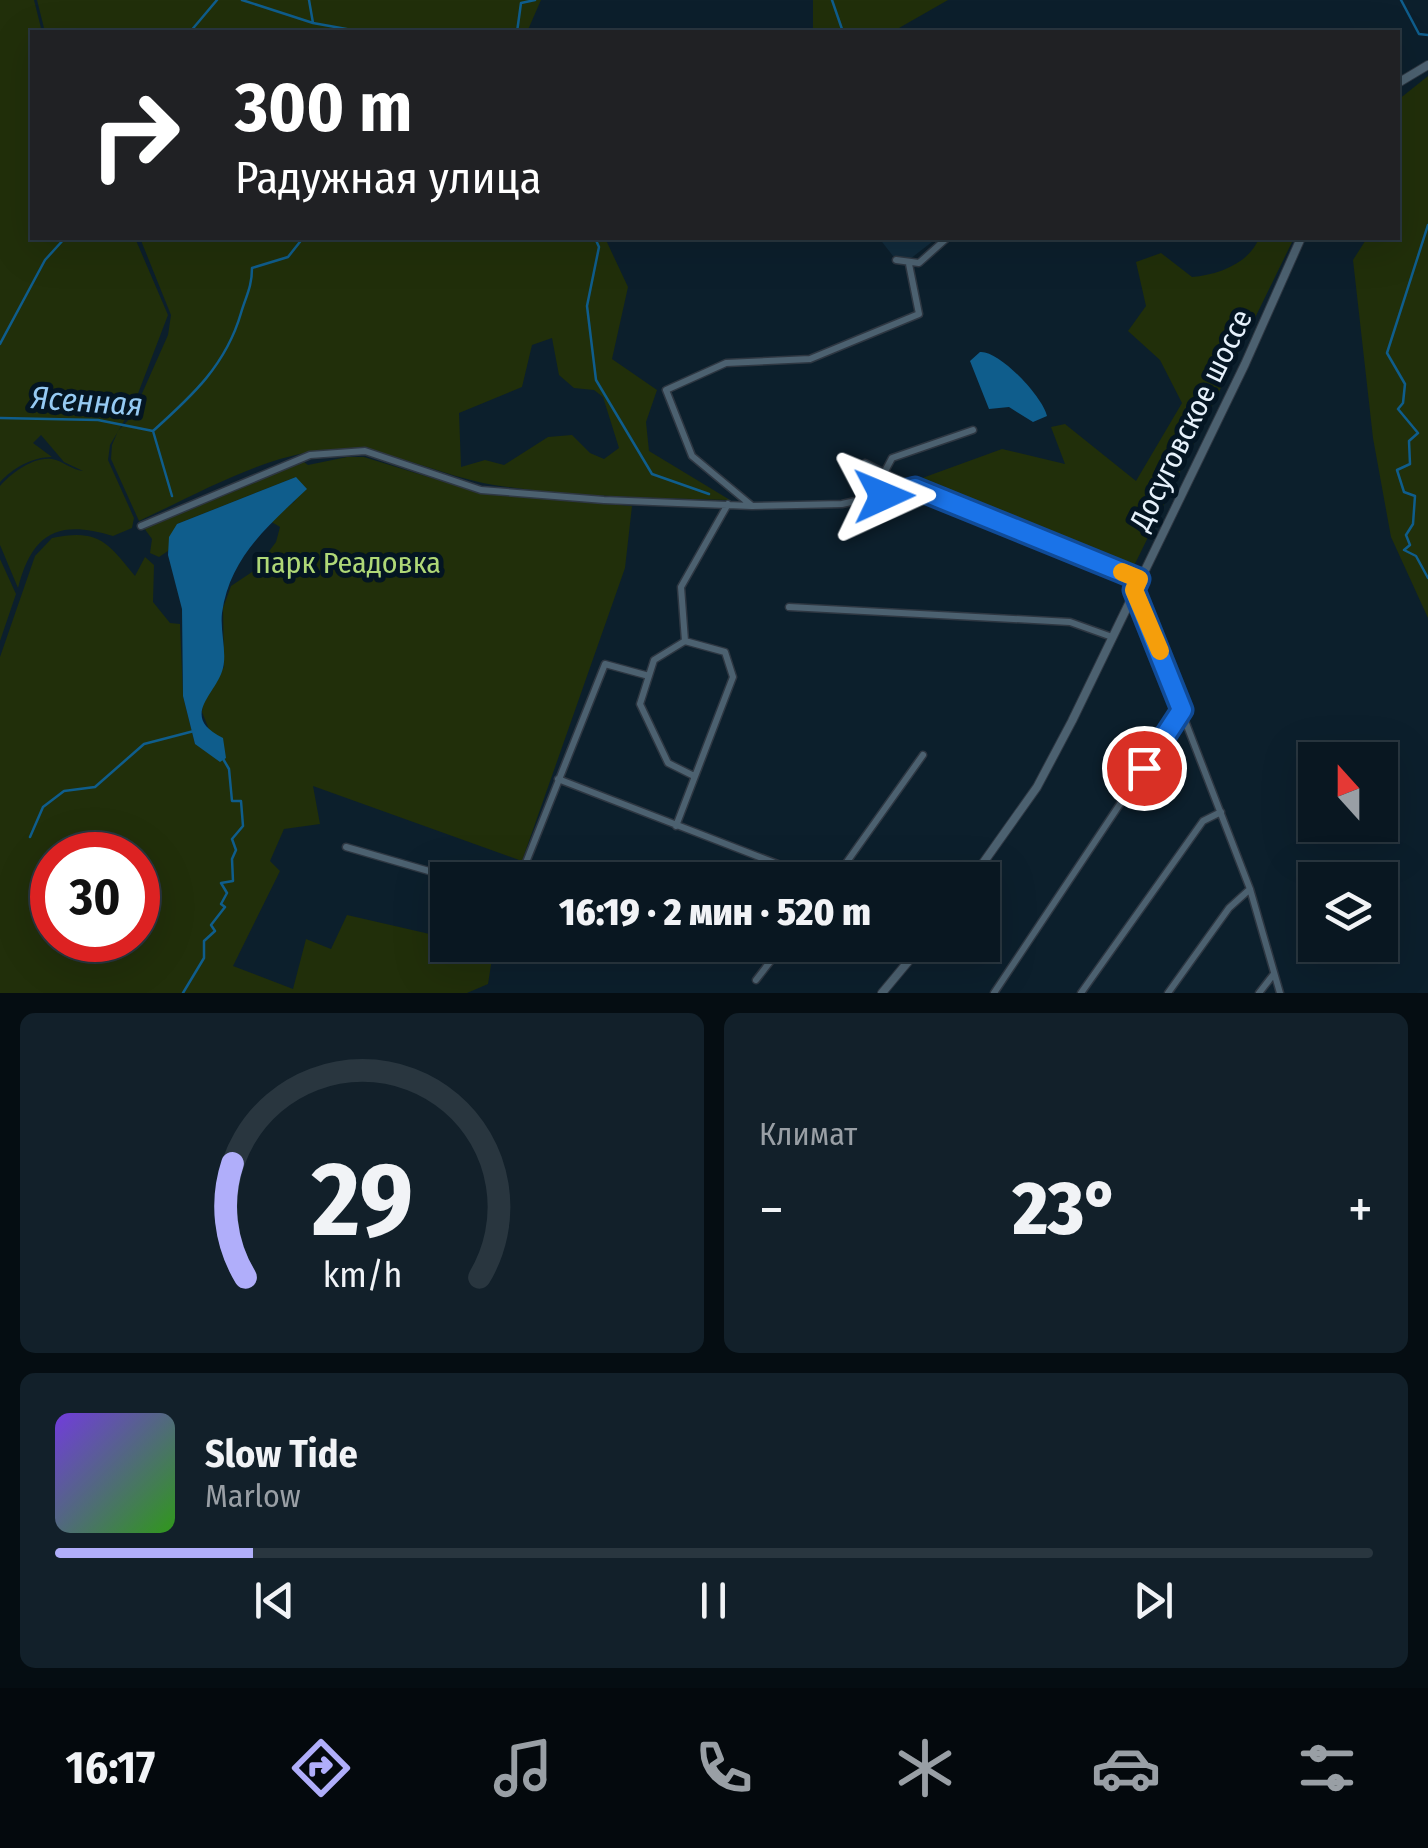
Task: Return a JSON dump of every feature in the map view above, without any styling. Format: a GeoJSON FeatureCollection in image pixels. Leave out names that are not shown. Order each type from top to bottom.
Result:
{"type":"FeatureCollection","features":[{"type":"Feature","properties":{"kind":"main road"},"geometry":{"type":"LineString","coordinates":[[1400,82],[1428,64]]}},
{"type":"Feature","properties":{"kind":"main road","name":"Досуговское шоссе"},"geometry":{"type":"LineString","coordinates":[[983,862],[1037,787],[1245,364],[1300,240]]}},
{"type":"Feature","properties":{"kind":"main road"},"geometry":{"type":"LineString","coordinates":[[882,993],[908,962]]}},
{"type":"Feature","properties":{"kind":"street"},"geometry":{"type":"LineString","coordinates":[[896,260],[919,263],[944,240]]}},
{"type":"Feature","properties":{"kind":"street"},"geometry":{"type":"LineString","coordinates":[[752,506],[692,456],[666,390],[726,363],[810,359],[918,314],[909,264]]}},
{"type":"Feature","properties":{"kind":"street"},"geometry":{"type":"LineString","coordinates":[[884,496],[884,474],[892,458],[974,430]]}},
{"type":"Feature","properties":{"kind":"street"},"geometry":{"type":"LineString","coordinates":[[141,526],[241,481],[323,452],[365,451],[482,490],[604,500],[752,506],[842,504],[915,488]]}},
{"type":"Feature","properties":{"kind":"street"},"geometry":{"type":"LineString","coordinates":[[865,463],[915,488],[1139,579]]}},
{"type":"Feature","properties":{"kind":"street"},"geometry":{"type":"LineString","coordinates":[[686,641],[681,586],[728,504]]}},
{"type":"Feature","properties":{"kind":"street"},"geometry":{"type":"LineString","coordinates":[[1134,590],[1250,888],[1280,993]]}},
{"type":"Feature","properties":{"kind":"street"},"geometry":{"type":"LineString","coordinates":[[789,607],[1070,622],[1112,637]]}},
{"type":"Feature","properties":{"kind":"street"},"geometry":{"type":"LineString","coordinates":[[676,826],[733,677],[725,652],[686,641],[654,660],[640,704],[668,763],[694,776]]}},
{"type":"Feature","properties":{"kind":"street"},"geometry":{"type":"LineString","coordinates":[[526,862],[605,664],[649,676]]}},
{"type":"Feature","properties":{"kind":"street"},"geometry":{"type":"LineString","coordinates":[[994,993],[1182,710]]}},
{"type":"Feature","properties":{"kind":"street"},"geometry":{"type":"LineString","coordinates":[[848,862],[923,755]]}},
{"type":"Feature","properties":{"kind":"street"},"geometry":{"type":"LineString","coordinates":[[558,779],[771,862]]}},
{"type":"Feature","properties":{"kind":"street"},"geometry":{"type":"LineString","coordinates":[[1081,993],[1203,821],[1221,812]]}},
{"type":"Feature","properties":{"kind":"street"},"geometry":{"type":"LineString","coordinates":[[346,847],[356,846],[430,870]]}},
{"type":"Feature","properties":{"kind":"street"},"geometry":{"type":"LineString","coordinates":[[1168,993],[1229,908],[1250,888]]}},
{"type":"Feature","properties":{"kind":"street"},"geometry":{"type":"LineString","coordinates":[[756,980],[770,962]]}},
{"type":"Feature","properties":{"kind":"street"},"geometry":{"type":"LineString","coordinates":[[1259,993],[1274,974]]}},
{"type":"Feature","properties":{"kind":"shaded area"},"geometry":{"type":"Polygon","coordinates":[[[881,240],[934,240],[910,259],[893,256],[881,240]]]}},
{"type":"Feature","properties":{"kind":"green space"},"geometry":{"type":"Polygon","coordinates":[[[0,0],[34,0],[42,30],[30,30],[30,240],[136,240],[168,315],[134,404],[110,445],[108,460],[134,518],[132,528],[113,536],[77,529],[50,535],[31,554],[18,588],[0,545],[0,486],[23,466],[38,460],[56,460],[83,471],[64,462],[41,435],[33,443],[52,457],[37,459],[23,464],[0,482],[0,0]]]}},
{"type":"Feature","properties":{"kind":"green space"},"geometry":{"type":"Polygon","coordinates":[[[37,0],[541,0],[528,30],[44,30],[37,0]]]}},
{"type":"Feature","properties":{"kind":"green space"},"geometry":{"type":"Polygon","coordinates":[[[813,0],[948,0],[896,30],[813,30],[813,0]]]}},
{"type":"Feature","properties":{"kind":"green space"},"geometry":{"type":"Polygon","coordinates":[[[1428,76],[1428,618],[1391,537],[1373,438],[1353,260],[1366,240],[1400,240],[1400,98],[1428,76]]]}},
{"type":"Feature","properties":{"kind":"green space"},"geometry":{"type":"Polygon","coordinates":[[[141,240],[606,240],[628,287],[612,359],[657,390],[646,422],[649,451],[730,500],[523,489],[473,481],[389,456],[346,449],[300,454],[253,468],[139,521],[111,459],[112,445],[118,431],[132,416],[168,335],[171,315],[141,240]],[[552,338],[532,345],[522,387],[459,413],[461,467],[485,460],[504,465],[548,437],[572,435],[590,453],[604,459],[619,448],[603,397],[594,390],[574,388],[559,375],[552,338]]]}},
{"type":"Feature","properties":{"kind":"green space"},"geometry":{"type":"Polygon","coordinates":[[[1258,240],[1293,240],[1133,568],[914,481],[1002,449],[1065,464],[1051,427],[1065,424],[1136,481],[1182,403],[1160,360],[1128,331],[1146,306],[1136,262],[1161,253],[1192,277],[1202,276],[1240,261],[1258,240]]]}},
{"type":"Feature","properties":{"kind":"green space","name":"парк Реадовка"},"geometry":{"type":"Polygon","coordinates":[[[364,457],[480,493],[632,506],[625,568],[522,861],[313,786],[320,824],[284,829],[270,861],[280,871],[233,966],[293,989],[306,939],[331,949],[347,915],[430,934],[430,962],[491,962],[488,984],[467,993],[0,993],[0,657],[35,556],[52,538],[81,535],[109,547],[135,576],[145,557],[154,565],[153,602],[170,623],[180,624],[183,696],[195,744],[210,732],[202,712],[204,696],[224,667],[223,608],[231,586],[255,570],[276,542],[280,527],[270,521],[295,501],[296,477],[177,524],[168,551],[159,557],[150,553],[152,539],[144,528],[304,462],[308,465],[364,457]]]}},
{"type":"Feature","properties":{"kind":"green space"},"geometry":{"type":"Polygon","coordinates":[[[0,559],[16,594],[0,641],[0,559]]]}},
{"type":"Feature","properties":{"kind":"water"},"geometry":{"type":"Polygon","coordinates":[[[980,352],[998,358],[1019,376],[1047,416],[1033,422],[1009,407],[989,409],[970,361],[980,352]]]}},
{"type":"Feature","properties":{"kind":"water"},"geometry":{"type":"Polygon","coordinates":[[[296,477],[307,489],[253,544],[226,593],[222,613],[223,668],[202,713],[210,730],[223,738],[226,758],[220,762],[195,744],[183,696],[182,609],[168,555],[169,537],[177,524],[296,477]]]}},
{"type":"Feature","properties":{"kind":"waterway"},"geometry":{"type":"LineString","coordinates":[[192,30],[217,0]]}},
{"type":"Feature","properties":{"kind":"waterway"},"geometry":{"type":"LineString","coordinates":[[242,0],[313,23],[352,30]]}},
{"type":"Feature","properties":{"kind":"waterway"},"geometry":{"type":"LineString","coordinates":[[309,0],[313,23]]}},
{"type":"Feature","properties":{"kind":"waterway","name":"Ясенная"},"geometry":{"type":"LineString","coordinates":[[517,30],[521,3],[535,0]]}},
{"type":"Feature","properties":{"kind":"waterway"},"geometry":{"type":"LineString","coordinates":[[832,0],[842,30]]}},
{"type":"Feature","properties":{"kind":"waterway"},"geometry":{"type":"LineString","coordinates":[[1401,0],[1419,34],[1428,35]]}},
{"type":"Feature","properties":{"kind":"waterway"},"geometry":{"type":"LineString","coordinates":[[1428,225],[1387,353],[1405,384],[1403,403],[1398,409],[1418,433],[1409,441],[1410,464],[1397,470],[1404,492],[1415,496],[1413,524],[1406,535],[1410,545],[1404,550],[1416,556],[1428,578]]}},
{"type":"Feature","properties":{"kind":"waterway"},"geometry":{"type":"LineString","coordinates":[[0,344],[45,260],[63,240]]}},
{"type":"Feature","properties":{"kind":"waterway","name":"Ясенная"},"geometry":{"type":"LineString","coordinates":[[0,418],[98,420],[153,431],[217,364],[235,332],[252,268],[288,257],[301,240]]}},
{"type":"Feature","properties":{"kind":"waterway"},"geometry":{"type":"LineString","coordinates":[[596,240],[599,247],[587,306],[596,380],[652,474],[709,494]]}},
{"type":"Feature","properties":{"kind":"waterway"},"geometry":{"type":"LineString","coordinates":[[153,431],[172,496]]}},
{"type":"Feature","properties":{"kind":"waterway"},"geometry":{"type":"LineString","coordinates":[[32,832],[43,807],[64,791],[95,787],[144,744],[194,731]]}},
{"type":"Feature","properties":{"kind":"waterway"},"geometry":{"type":"LineString","coordinates":[[183,993],[204,958],[204,941],[215,931],[211,925],[225,907],[221,904],[227,893],[221,883],[233,881],[232,859],[236,850],[232,839],[243,826],[241,801],[232,801],[229,769],[222,757]]}},
{"type":"Feature","properties":{"kind":"slow traffic"},"geometry":{"type":"LineString","coordinates":[[1122,572],[1139,579],[1134,590],[1160,651]]}},
{"type":"Feature","properties":{"kind":"route"},"geometry":{"type":"LineString","coordinates":[[884,496],[915,488],[1139,579],[1134,590],[1182,710],[1144,768]]}}]}
